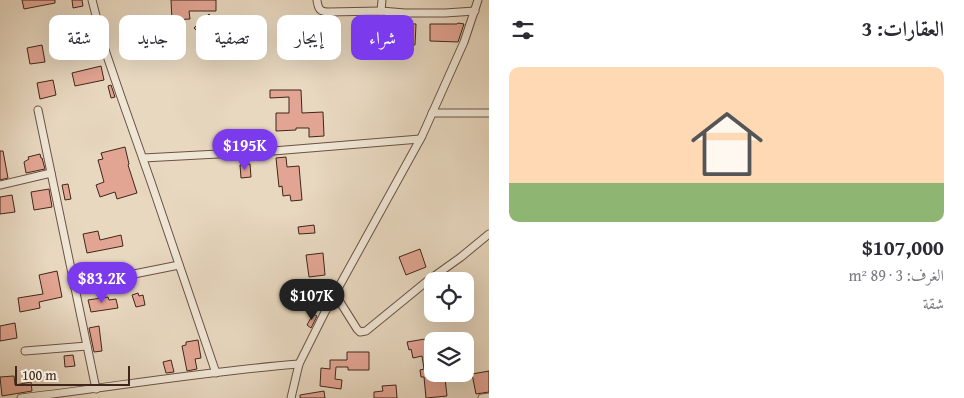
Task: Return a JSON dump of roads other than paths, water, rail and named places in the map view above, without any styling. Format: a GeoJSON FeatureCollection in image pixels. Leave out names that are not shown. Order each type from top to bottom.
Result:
{"type":"FeatureCollection","features":[{"type":"Feature","properties":{"kind":"street"},"geometry":{"type":"LineString","coordinates":[[92,0],[107,56],[216,373]]}},
{"type":"Feature","properties":{"kind":"street"},"geometry":{"type":"LineString","coordinates":[[317,0],[319,10],[322,12],[475,11]]}},
{"type":"Feature","properties":{"kind":"street"},"geometry":{"type":"LineString","coordinates":[[381,11],[382,0]]}},
{"type":"Feature","properties":{"kind":"street"},"geometry":{"type":"LineString","coordinates":[[291,398],[299,364],[420,139],[464,42],[478,0]]}},
{"type":"Feature","properties":{"kind":"street"},"geometry":{"type":"LineString","coordinates":[[38,110],[96,389]]}},
{"type":"Feature","properties":{"kind":"street"},"geometry":{"type":"LineString","coordinates":[[432,113],[489,114]]}},
{"type":"Feature","properties":{"kind":"street"},"geometry":{"type":"LineString","coordinates":[[143,158],[274,151],[420,139]]}},
{"type":"Feature","properties":{"kind":"street"},"geometry":{"type":"LineString","coordinates":[[0,185],[51,173]]}},
{"type":"Feature","properties":{"kind":"street"},"geometry":{"type":"LineString","coordinates":[[335,294],[357,329],[360,332],[366,331],[489,234]]}},
{"type":"Feature","properties":{"kind":"street"},"geometry":{"type":"LineString","coordinates":[[74,286],[179,265]]}},
{"type":"Feature","properties":{"kind":"street"},"geometry":{"type":"LineString","coordinates":[[25,352],[87,346]]}},
{"type":"Feature","properties":{"kind":"street"},"geometry":{"type":"LineString","coordinates":[[21,398],[251,368],[299,364]]}},
{"type":"Feature","properties":{"kind":"street"},"geometry":{"type":"LineString","coordinates":[[482,398],[489,397]]}}]}
